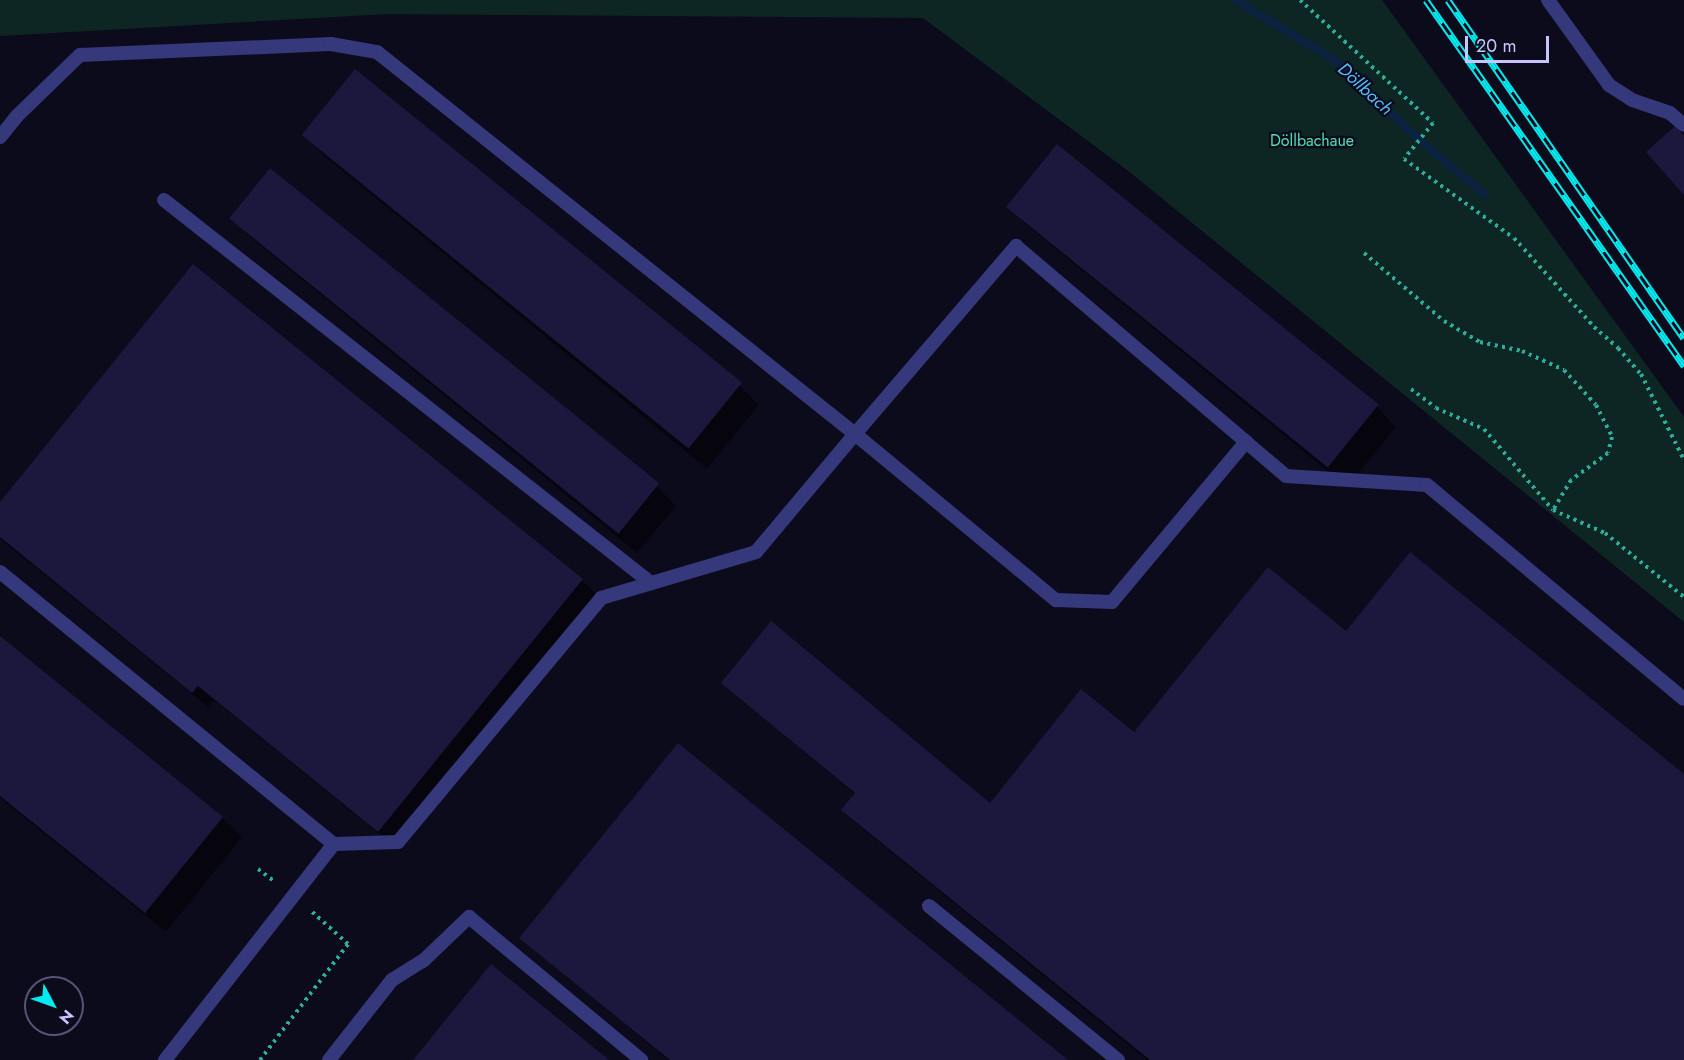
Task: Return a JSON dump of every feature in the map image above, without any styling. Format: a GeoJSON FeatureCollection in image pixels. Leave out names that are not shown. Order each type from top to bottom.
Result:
{"type":"FeatureCollection","features":[{"type":"Feature","properties":{"kind":"lane"},"geometry":{"type":"LineString","coordinates":[[1548,0],[1609,85],[1632,100],[1670,113],[1684,124]]}},
{"type":"Feature","properties":{"kind":"lane"},"geometry":{"type":"LineString","coordinates":[[0,137],[17,116],[80,56],[331,44],[377,52],[855,434],[1056,600],[1112,602],[1246,442]]}},
{"type":"Feature","properties":{"kind":"lane"},"geometry":{"type":"LineString","coordinates":[[164,200],[651,583]]}},
{"type":"Feature","properties":{"kind":"lane"},"geometry":{"type":"LineString","coordinates":[[0,572],[334,844],[398,842],[601,598],[756,552],[1016,246],[1286,476],[1427,485],[1684,699]]}},
{"type":"Feature","properties":{"kind":"lane"},"geometry":{"type":"LineString","coordinates":[[165,1060],[334,844]]}},
{"type":"Feature","properties":{"kind":"lane"},"geometry":{"type":"LineString","coordinates":[[929,906],[1118,1060]]}},
{"type":"Feature","properties":{"kind":"lane"},"geometry":{"type":"LineString","coordinates":[[329,1060],[392,980],[423,961],[469,917],[641,1060]]}},
{"type":"Feature","properties":{"kind":"path"},"geometry":{"type":"LineString","coordinates":[[1300,0],[1433,123],[1404,159],[1514,238],[1594,327],[1626,357],[1641,374],[1684,460]]}},
{"type":"Feature","properties":{"kind":"path"},"geometry":{"type":"LineString","coordinates":[[1364,253],[1444,321],[1480,342],[1522,351],[1564,370],[1596,405],[1612,438],[1608,453],[1571,480],[1553,510]]}},
{"type":"Feature","properties":{"kind":"path"},"geometry":{"type":"LineString","coordinates":[[1411,389],[1436,408],[1484,429],[1553,510],[1605,533],[1684,597]]}},
{"type":"Feature","properties":{"kind":"path"},"geometry":{"type":"LineString","coordinates":[[258,869],[274,881]]}},
{"type":"Feature","properties":{"kind":"path"},"geometry":{"type":"LineString","coordinates":[[260,1060],[348,944],[307,907]]}},
{"type":"Feature","properties":{"kind":"green space","name":"Döllbachaue"},"geometry":{"type":"Polygon","coordinates":[[[0,0],[1382,0],[1684,417],[1684,622],[1127,170],[923,18],[388,14],[0,36],[0,0]]]}},
{"type":"Feature","properties":{"kind":"building"},"geometry":{"type":"Polygon","coordinates":[[[355,69],[742,382],[689,448],[302,135],[355,69]]]}},
{"type":"Feature","properties":{"kind":"building"},"geometry":{"type":"Polygon","coordinates":[[[1675,126],[1684,136],[1684,195],[1646,152],[1675,126]]]}},
{"type":"Feature","properties":{"kind":"building"},"geometry":{"type":"Polygon","coordinates":[[[1057,144],[1379,405],[1328,467],[1006,207],[1057,144]]]}},
{"type":"Feature","properties":{"kind":"building"},"geometry":{"type":"Polygon","coordinates":[[[270,168],[659,483],[618,534],[229,219],[270,168]]]}},
{"type":"Feature","properties":{"kind":"building"},"geometry":{"type":"Polygon","coordinates":[[[193,264],[583,579],[378,832],[198,686],[192,693],[0,537],[0,502],[193,264]]]}},
{"type":"Feature","properties":{"kind":"building"},"geometry":{"type":"Polygon","coordinates":[[[1410,552],[1684,774],[1684,1060],[1150,1060],[841,810],[855,793],[721,683],[771,621],[990,803],[1081,689],[1134,732],[1268,567],[1346,631],[1410,552]]]}},
{"type":"Feature","properties":{"kind":"building"},"geometry":{"type":"Polygon","coordinates":[[[0,636],[223,817],[145,913],[0,796],[0,636]]]}},
{"type":"Feature","properties":{"kind":"building"},"geometry":{"type":"Polygon","coordinates":[[[678,743],[1068,1060],[670,1060],[519,938],[678,743]]]}},
{"type":"Feature","properties":{"kind":"building"},"geometry":{"type":"Polygon","coordinates":[[[491,964],[609,1060],[413,1060],[491,964]]]}},
{"type":"Feature","properties":{"kind":"waterway","name":"Döllbach"},"geometry":{"type":"LineString","coordinates":[[1235,0],[1333,59],[1419,140],[1484,194]]}},
{"type":"Feature","properties":{"kind":"railway"},"geometry":{"type":"LineString","coordinates":[[1426,0],[1684,366]]}},
{"type":"Feature","properties":{"kind":"railway"},"geometry":{"type":"LineString","coordinates":[[1448,0],[1684,338]]}}]}
